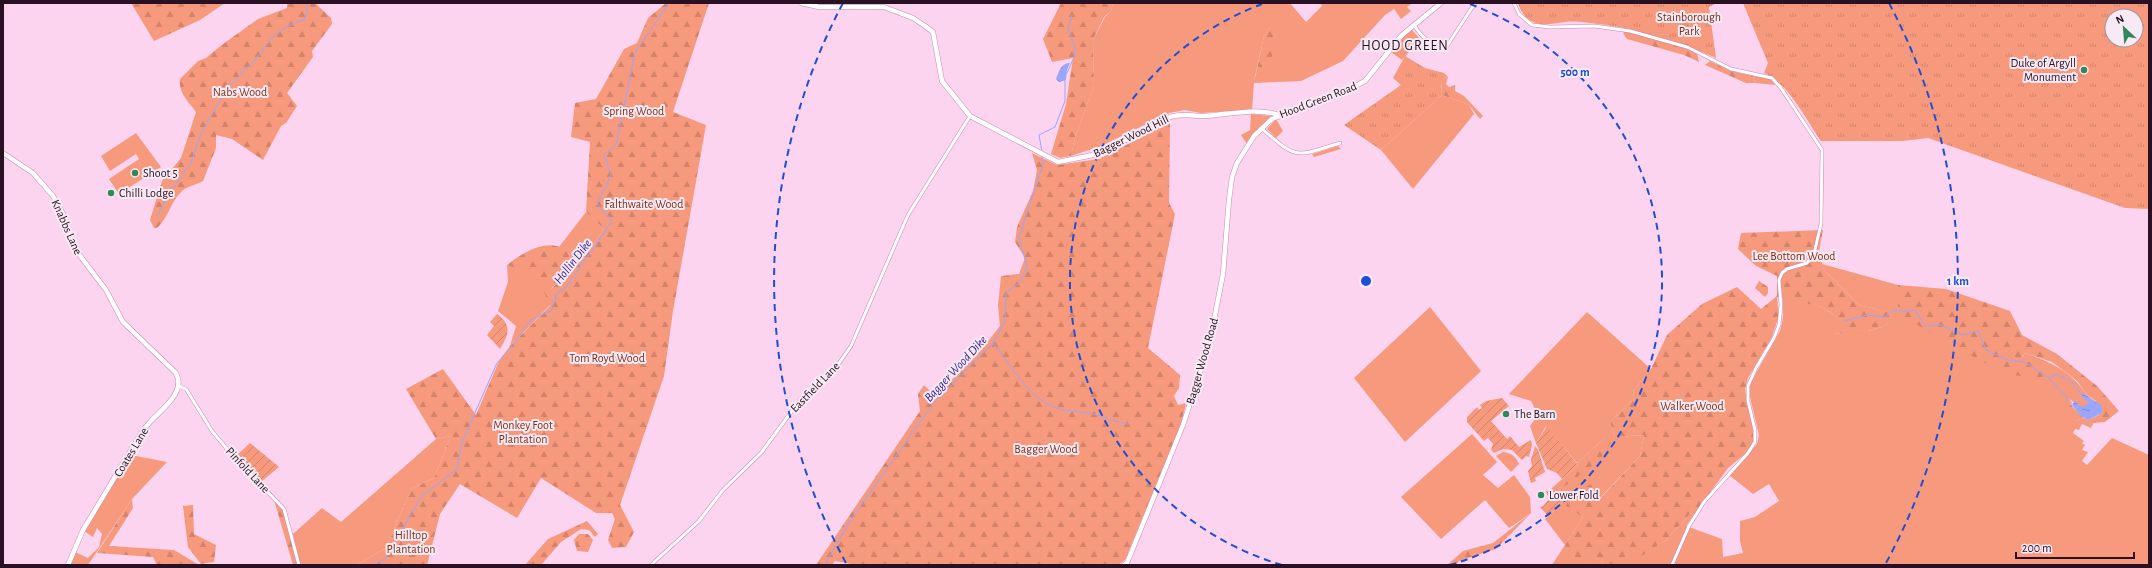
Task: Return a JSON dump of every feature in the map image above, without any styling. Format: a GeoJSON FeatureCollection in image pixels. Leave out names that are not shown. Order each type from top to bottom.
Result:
{"type":"FeatureCollection","features":[{"type":"Feature","properties":{"kind":"street"},"geometry":{"type":"LineString","coordinates":[[802,3],[819,7],[884,7],[913,18],[933,32],[942,81],[970,116]]}},
{"type":"Feature","properties":{"kind":"street","name":"Hood Green Road"},"geometry":{"type":"LineString","coordinates":[[1261,128],[1279,115],[1322,102],[1361,84],[1371,75],[1402,34],[1442,3]]}},
{"type":"Feature","properties":{"kind":"street"},"geometry":{"type":"LineString","coordinates":[[1414,25],[1421,36],[1441,47],[1447,46],[1475,3]]}},
{"type":"Feature","properties":{"kind":"street"},"geometry":{"type":"LineString","coordinates":[[1514,3],[1519,14],[1532,25],[1550,27],[1594,26],[1630,31],[1686,48],[1732,68],[1772,78],[1782,88],[1822,150],[1821,224],[1816,248],[1811,259],[1787,269],[1782,274],[1779,284],[1782,305],[1779,324],[1774,338],[1756,368],[1748,386],[1748,401],[1756,430],[1755,442],[1748,454],[1704,502],[1689,526],[1672,565]]}},
{"type":"Feature","properties":{"kind":"street","name":"Bagger Wood Hill"},"geometry":{"type":"LineString","coordinates":[[970,116],[1038,153],[1058,162],[1098,154],[1170,117],[1181,114],[1200,116],[1256,112],[1279,115]]}},
{"type":"Feature","properties":{"kind":"street","name":"Eastfield Lane"},"geometry":{"type":"LineString","coordinates":[[651,565],[699,521],[723,490],[757,458],[800,400],[835,368],[851,346],[908,215],[970,116]]}},
{"type":"Feature","properties":{"kind":"street"},"geometry":{"type":"LineString","coordinates":[[1261,128],[1293,153],[1308,153],[1340,143]]}},
{"type":"Feature","properties":{"kind":"street","name":"Bagger Wood Road"},"geometry":{"type":"LineString","coordinates":[[1124,565],[1183,425],[1210,341],[1223,274],[1234,171],[1254,136],[1261,128]]}},
{"type":"Feature","properties":{"kind":"street","name":"Knabbs Lane"},"geometry":{"type":"LineString","coordinates":[[3,153],[33,173],[53,196],[63,214],[68,233],[75,249],[107,292],[127,327],[175,372],[178,386]]}},
{"type":"Feature","properties":{"kind":"street","name":"Coates Lane"},"geometry":{"type":"LineString","coordinates":[[68,565],[83,530],[139,437],[149,423],[173,398],[178,386]]}},
{"type":"Feature","properties":{"kind":"street","name":"Pinfold Lane"},"geometry":{"type":"LineString","coordinates":[[178,386],[186,389],[212,431],[232,456],[284,509],[298,565]]}},
{"type":"Feature","properties":{"kind":"green space"},"geometry":{"type":"Polygon","coordinates":[[[131,3],[225,3],[200,20],[154,41],[131,3]]]}},
{"type":"Feature","properties":{"kind":"green space","name":"Nabs Wood"},"geometry":{"type":"Polygon","coordinates":[[[287,3],[315,3],[331,18],[332,24],[312,51],[313,57],[287,93],[297,106],[286,123],[281,126],[263,160],[232,139],[216,135],[216,148],[203,181],[186,188],[181,192],[177,196],[161,224],[157,228],[154,228],[150,220],[162,181],[181,158],[196,112],[182,93],[180,79],[198,61],[206,58],[258,19],[287,8],[287,3]]]}},
{"type":"Feature","properties":{"kind":"green space"},"geometry":{"type":"Polygon","coordinates":[[[666,3],[709,3],[673,112],[706,125],[673,311],[664,376],[620,505],[634,532],[626,547],[612,548],[608,540],[615,519],[612,513],[596,513],[541,478],[517,518],[460,484],[440,514],[427,565],[357,565],[386,548],[411,489],[434,478],[451,436],[436,439],[406,389],[443,369],[476,415],[499,361],[510,346],[550,306],[544,292],[550,290],[557,284],[507,265],[524,253],[538,247],[553,245],[560,247],[570,254],[558,282],[587,254],[604,229],[586,212],[590,142],[571,137],[575,103],[596,99],[624,49],[637,43],[648,18],[666,3]]]}},
{"type":"Feature","properties":{"kind":"green space"},"geometry":{"type":"Polygon","coordinates":[[[1061,3],[1113,3],[1111,11],[1104,17],[1093,40],[1094,86],[1075,137],[1071,156],[1060,158],[1051,154],[1066,104],[1073,58],[1052,62],[1043,39],[1061,3]]]}},
{"type":"Feature","properties":{"kind":"green space"},"geometry":{"type":"Polygon","coordinates":[[[1113,3],[1290,3],[1306,22],[1322,6],[1320,3],[1413,3],[1407,7],[1411,11],[1401,19],[1394,9],[1385,15],[1343,61],[1301,81],[1254,83],[1252,110],[1201,113],[1185,110],[1169,113],[1101,146],[1071,156],[1075,137],[1094,86],[1093,40],[1105,17],[1111,11],[1113,3]],[[1276,20],[1264,36],[1254,81],[1276,20]]]}},
{"type":"Feature","properties":{"kind":"green space","name":"Stainborough Park"},"geometry":{"type":"Polygon","coordinates":[[[1518,3],[1717,3],[1709,7],[1716,58],[1670,40],[1639,31],[1607,25],[1578,22],[1546,24],[1535,23],[1524,15],[1518,3]]]}},
{"type":"Feature","properties":{"kind":"green space","name":"Stainborough Park"},"geometry":{"type":"Polygon","coordinates":[[[1743,3],[2149,3],[2149,209],[2125,208],[1928,138],[1903,141],[1821,141],[1789,93],[1781,84],[1764,73],[1768,63],[1743,3]]]}},
{"type":"Feature","properties":{"kind":"green space"},"geometry":{"type":"Polygon","coordinates":[[[1276,19],[1278,30],[1270,65],[1254,83],[1264,36],[1276,19]]]}},
{"type":"Feature","properties":{"kind":"green space"},"geometry":{"type":"Polygon","coordinates":[[[1634,25],[1696,49],[1699,62],[1684,55],[1627,39],[1623,33],[1634,25]]]}},
{"type":"Feature","properties":{"kind":"green space"},"geometry":{"type":"Polygon","coordinates":[[[1412,30],[1420,39],[1402,60],[1391,52],[1404,35],[1412,30]]]}},
{"type":"Feature","properties":{"kind":"green space"},"geometry":{"type":"Polygon","coordinates":[[[1405,56],[1425,68],[1444,73],[1448,77],[1441,79],[1442,95],[1381,150],[1344,125],[1401,85],[1393,78],[1405,56]]]}},
{"type":"Feature","properties":{"kind":"green space"},"geometry":{"type":"Polygon","coordinates":[[[1710,61],[1731,71],[1753,76],[1755,83],[1746,83],[1705,65],[1710,61]]]}},
{"type":"Feature","properties":{"kind":"green space"},"geometry":{"type":"Polygon","coordinates":[[[1753,76],[1771,79],[1775,85],[1755,83],[1753,76]]]}},
{"type":"Feature","properties":{"kind":"green space"},"geometry":{"type":"Polygon","coordinates":[[[1448,77],[1446,84],[1449,87],[1455,85],[1455,91],[1464,96],[1483,116],[1480,119],[1469,105],[1442,95],[1441,79],[1448,77]]]}},
{"type":"Feature","properties":{"kind":"green space"},"geometry":{"type":"Polygon","coordinates":[[[1442,95],[1469,105],[1474,114],[1413,189],[1381,150],[1442,95]]]}},
{"type":"Feature","properties":{"kind":"green space"},"geometry":{"type":"Polygon","coordinates":[[[1251,114],[1271,116],[1252,136],[1247,144],[1241,135],[1250,130],[1251,114]]]}},
{"type":"Feature","properties":{"kind":"green space"},"geometry":{"type":"Polygon","coordinates":[[[1276,119],[1283,131],[1276,138],[1267,129],[1276,119]]]}},
{"type":"Feature","properties":{"kind":"green space","name":"Bagger Wood"},"geometry":{"type":"Polygon","coordinates":[[[1170,120],[1169,203],[1175,214],[1148,348],[1180,375],[1179,388],[1174,396],[1178,405],[1186,403],[1181,424],[1125,560],[1118,565],[856,565],[835,561],[832,565],[816,565],[920,411],[918,394],[924,385],[935,396],[977,355],[1000,326],[998,305],[1001,276],[1019,274],[1025,258],[1015,242],[1017,227],[1033,191],[1037,170],[1032,153],[1057,165],[1099,159],[1142,137],[1170,120]]]}},
{"type":"Feature","properties":{"kind":"green space"},"geometry":{"type":"Polygon","coordinates":[[[136,133],[161,167],[119,194],[109,179],[139,159],[136,154],[110,171],[101,156],[136,133]]]}},
{"type":"Feature","properties":{"kind":"green space"},"geometry":{"type":"Polygon","coordinates":[[[1338,146],[1341,149],[1314,157],[1312,154],[1338,146]]]}},
{"type":"Feature","properties":{"kind":"green space"},"geometry":{"type":"Polygon","coordinates":[[[586,212],[604,229],[587,254],[550,290],[550,305],[510,346],[516,326],[498,311],[508,282],[507,265],[557,283],[570,254],[559,247],[586,212]]]}},
{"type":"Feature","properties":{"kind":"green space","name":"Walker Wood"},"geometry":{"type":"Polygon","coordinates":[[[1823,230],[1819,252],[1824,270],[1859,305],[1892,313],[1887,325],[1867,331],[1857,331],[1847,326],[1841,334],[1832,333],[1837,317],[1822,307],[1777,297],[1779,316],[1772,337],[1748,378],[1745,389],[1753,430],[1753,442],[1745,454],[1728,468],[1693,516],[1691,513],[1665,541],[1627,565],[1604,565],[1601,559],[1573,565],[1565,545],[1583,517],[1566,506],[1570,494],[1592,484],[1598,501],[1640,456],[1644,435],[1615,437],[1610,422],[1634,399],[1633,391],[1651,369],[1667,335],[1702,304],[1737,287],[1761,309],[1777,296],[1777,276],[1756,266],[1738,249],[1741,233],[1823,230]]]}},
{"type":"Feature","properties":{"kind":"green space"},"geometry":{"type":"Polygon","coordinates":[[[1822,264],[1898,285],[1899,314],[2047,373],[2022,358],[2025,353],[2052,364],[2068,374],[2088,396],[2083,393],[2090,403],[2082,408],[2068,398],[2075,421],[2084,418],[2088,420],[2097,416],[2091,428],[2082,424],[2079,430],[2075,429],[2073,433],[2084,441],[2082,443],[2085,445],[2082,450],[2088,452],[2082,461],[2087,465],[2112,438],[2149,455],[2149,565],[1624,565],[1665,541],[1691,513],[1693,516],[1686,526],[1722,539],[1723,557],[1743,553],[1740,541],[1740,521],[1755,517],[1779,501],[1769,484],[1753,494],[1729,475],[1757,444],[1759,435],[1749,393],[1751,382],[1780,331],[1783,318],[1783,297],[1822,307],[1837,317],[1833,333],[1841,334],[1847,325],[1862,331],[1882,327],[1887,325],[1891,313],[1859,305],[1824,270],[1822,264]]]}},
{"type":"Feature","properties":{"kind":"green space"},"geometry":{"type":"Polygon","coordinates":[[[1759,281],[1768,287],[1768,293],[1765,297],[1755,288],[1759,281]]]}},
{"type":"Feature","properties":{"kind":"green space"},"geometry":{"type":"Polygon","coordinates":[[[1898,285],[1946,289],[2010,311],[2022,335],[2057,354],[2097,386],[2119,411],[2105,422],[2092,423],[2097,416],[2102,413],[2096,401],[2088,396],[2077,381],[2052,362],[2025,353],[2022,357],[2048,373],[2049,382],[2001,372],[1898,314],[1898,285]]]}},
{"type":"Feature","properties":{"kind":"green space"},"geometry":{"type":"Polygon","coordinates":[[[1430,307],[1481,371],[1405,442],[1354,378],[1430,307]]]}},
{"type":"Feature","properties":{"kind":"green space"},"geometry":{"type":"Polygon","coordinates":[[[1587,312],[1651,369],[1633,391],[1634,399],[1610,422],[1615,437],[1644,435],[1640,456],[1597,501],[1591,484],[1583,517],[1565,545],[1545,519],[1562,504],[1554,494],[1574,478],[1605,438],[1577,463],[1546,426],[1536,443],[1530,426],[1538,415],[1531,401],[1509,394],[1587,312]]]}},
{"type":"Feature","properties":{"kind":"green space"},"geometry":{"type":"Polygon","coordinates":[[[497,314],[505,322],[508,330],[500,349],[487,335],[494,326],[490,322],[497,314]]]}},
{"type":"Feature","properties":{"kind":"green space"},"geometry":{"type":"Polygon","coordinates":[[[1502,398],[1509,406],[1491,421],[1507,439],[1510,436],[1519,447],[1531,440],[1532,445],[1529,457],[1526,456],[1522,460],[1512,450],[1503,449],[1494,453],[1491,450],[1493,444],[1488,438],[1484,441],[1467,422],[1467,417],[1477,407],[1479,410],[1482,408],[1480,405],[1486,401],[1502,398]]]}},
{"type":"Feature","properties":{"kind":"green space"},"geometry":{"type":"Polygon","coordinates":[[[2069,398],[2072,406],[2084,418],[2075,421],[2065,412],[2065,401],[2069,398]]]}},
{"type":"Feature","properties":{"kind":"green space"},"geometry":{"type":"Polygon","coordinates":[[[1547,426],[1578,465],[1562,479],[1557,473],[1547,469],[1536,443],[1547,426]]]}},
{"type":"Feature","properties":{"kind":"green space"},"geometry":{"type":"Polygon","coordinates":[[[1472,434],[1497,462],[1483,475],[1498,488],[1514,475],[1530,497],[1531,513],[1509,528],[1485,500],[1441,539],[1401,497],[1472,434]]]}},
{"type":"Feature","properties":{"kind":"green space"},"geometry":{"type":"Polygon","coordinates":[[[451,436],[434,478],[411,489],[386,548],[357,565],[300,565],[293,534],[322,508],[341,522],[436,439],[451,436]]]}},
{"type":"Feature","properties":{"kind":"green space"},"geometry":{"type":"Polygon","coordinates":[[[1605,438],[1613,439],[1600,460],[1554,494],[1550,490],[1605,438]]]}},
{"type":"Feature","properties":{"kind":"green space"},"geometry":{"type":"Polygon","coordinates":[[[250,443],[279,467],[261,482],[236,456],[250,443]]]}},
{"type":"Feature","properties":{"kind":"green space"},"geometry":{"type":"Polygon","coordinates":[[[1535,446],[1538,450],[1545,472],[1535,478],[1536,481],[1531,483],[1528,471],[1532,466],[1531,460],[1535,446]]]}},
{"type":"Feature","properties":{"kind":"green space"},"geometry":{"type":"Polygon","coordinates":[[[1503,452],[1513,455],[1519,464],[1511,472],[1496,456],[1503,452]]]}},
{"type":"Feature","properties":{"kind":"green space"},"geometry":{"type":"Polygon","coordinates":[[[131,455],[167,462],[132,499],[88,565],[70,565],[75,552],[88,558],[99,547],[102,534],[97,528],[93,537],[84,531],[131,455]]]}},
{"type":"Feature","properties":{"kind":"green space"},"geometry":{"type":"Polygon","coordinates":[[[1550,490],[1562,504],[1548,516],[1540,507],[1543,506],[1549,499],[1546,491],[1550,490]]]}},
{"type":"Feature","properties":{"kind":"green space"},"geometry":{"type":"Polygon","coordinates":[[[132,499],[133,508],[109,546],[174,550],[199,565],[157,565],[153,557],[97,553],[132,499]]]}},
{"type":"Feature","properties":{"kind":"green space"},"geometry":{"type":"Polygon","coordinates":[[[274,500],[283,509],[297,565],[293,565],[274,500]]]}},
{"type":"Feature","properties":{"kind":"green space"},"geometry":{"type":"Polygon","coordinates":[[[193,505],[194,534],[216,545],[214,562],[201,564],[188,547],[183,506],[193,505]]]}},
{"type":"Feature","properties":{"kind":"green space"},"geometry":{"type":"Polygon","coordinates":[[[1531,513],[1496,549],[1459,561],[1455,565],[1447,565],[1463,551],[1493,543],[1531,513]]]}},
{"type":"Feature","properties":{"kind":"green space"},"geometry":{"type":"Polygon","coordinates":[[[587,521],[598,534],[595,537],[589,530],[581,529],[561,542],[541,565],[525,565],[548,539],[587,521]]]}},
{"type":"Feature","properties":{"kind":"green space"},"geometry":{"type":"Polygon","coordinates":[[[579,534],[588,534],[593,540],[588,552],[577,551],[574,540],[579,534]]]}},
{"type":"Feature","properties":{"kind":"green space"},"geometry":{"type":"Polygon","coordinates":[[[1565,545],[1601,559],[1604,565],[1552,565],[1565,545]]]}},
{"type":"Feature","properties":{"kind":"water"},"geometry":{"type":"Polygon","coordinates":[[[1070,63],[1067,70],[1066,80],[1059,82],[1056,79],[1058,73],[1064,64],[1070,63]]]}},
{"type":"Feature","properties":{"kind":"water"},"geometry":{"type":"Polygon","coordinates":[[[2083,393],[2102,406],[2102,413],[2088,420],[2081,416],[2072,405],[2075,401],[2082,407],[2089,403],[2081,396],[2083,393]]]}},
{"type":"Feature","properties":{"kind":"waterway"},"geometry":{"type":"LineString","coordinates":[[157,217],[171,190],[191,163],[202,131],[229,86],[254,61],[273,37],[286,27],[305,19],[308,3]]}},
{"type":"Feature","properties":{"kind":"waterway","name":"Hollin Dike"},"geometry":{"type":"LineString","coordinates":[[373,565],[385,559],[421,497],[457,469],[462,442],[497,363],[513,345],[531,320],[552,310],[557,293],[565,289],[612,221],[597,204],[611,175],[604,155],[616,145],[635,53],[669,3]]}},
{"type":"Feature","properties":{"kind":"waterway","name":"Bagger Wood Dike"},"geometry":{"type":"LineString","coordinates":[[1067,73],[1075,55],[1074,44],[1068,29],[1072,15]]}},
{"type":"Feature","properties":{"kind":"waterway","name":"Bagger Wood Dike"},"geometry":{"type":"LineString","coordinates":[[1042,152],[1039,135],[1055,127],[1065,101],[1065,80]]}},
{"type":"Feature","properties":{"kind":"waterway","name":"Bagger Wood Dike"},"geometry":{"type":"LineString","coordinates":[[825,565],[846,527],[932,405],[993,343],[1005,321],[1006,293],[1020,282],[1027,267],[1019,237],[1043,164],[1042,157]]}},
{"type":"Feature","properties":{"kind":"waterway"},"geometry":{"type":"LineString","coordinates":[[1844,321],[1867,315],[1885,317],[1894,310],[1903,312],[1915,310],[1925,326],[1940,325],[1963,335],[1978,331],[1986,350],[2008,360],[2024,362],[2049,378],[2072,403]]}},
{"type":"Feature","properties":{"kind":"waterway"},"geometry":{"type":"LineString","coordinates":[[993,343],[1014,372],[1030,390],[1049,405],[1064,410],[1102,416],[1128,424]]}},
{"type":"Feature","properties":{"kind":"waterway"},"geometry":{"type":"LineString","coordinates":[[2050,378],[2057,374],[2071,381],[2082,395]]}},
{"type":"Feature","properties":{"kind":"place","name":"Duke of Argyll Monument"},"geometry":{"type":"Point","coordinates":[2084,70]}},
{"type":"Feature","properties":{"kind":"place","name":"Shoot 5"},"geometry":{"type":"Point","coordinates":[135,173]}},
{"type":"Feature","properties":{"kind":"place","name":"Chilli Lodge"},"geometry":{"type":"Point","coordinates":[111,193]}},
{"type":"Feature","properties":{"kind":"place","name":"The Barn"},"geometry":{"type":"Point","coordinates":[1506,414]}},
{"type":"Feature","properties":{"kind":"place","name":"Lower Fold"},"geometry":{"type":"Point","coordinates":[1541,495]}},
{"type":"Feature","properties":{"kind":"district","name":"HOOD GREEN"},"geometry":{"type":"Point","coordinates":[1405,45]}},
{"type":"Feature","properties":{"kind":"park label","name":"Spring Wood"},"geometry":{"type":"Point","coordinates":[634,111]}},
{"type":"Feature","properties":{"kind":"park label","name":"Falthwaite Wood"},"geometry":{"type":"Point","coordinates":[644,204]}},
{"type":"Feature","properties":{"kind":"park label","name":"Lee Bottom Wood"},"geometry":{"type":"Point","coordinates":[1794,256]}},
{"type":"Feature","properties":{"kind":"park label","name":"Tom Royd Wood"},"geometry":{"type":"Point","coordinates":[607,358]}},
{"type":"Feature","properties":{"kind":"park label","name":"Monkey Foot Plantation"},"geometry":{"type":"Point","coordinates":[523,432]}},
{"type":"Feature","properties":{"kind":"park label","name":"Hilltop Plantation"},"geometry":{"type":"Point","coordinates":[411,542]}}]}
